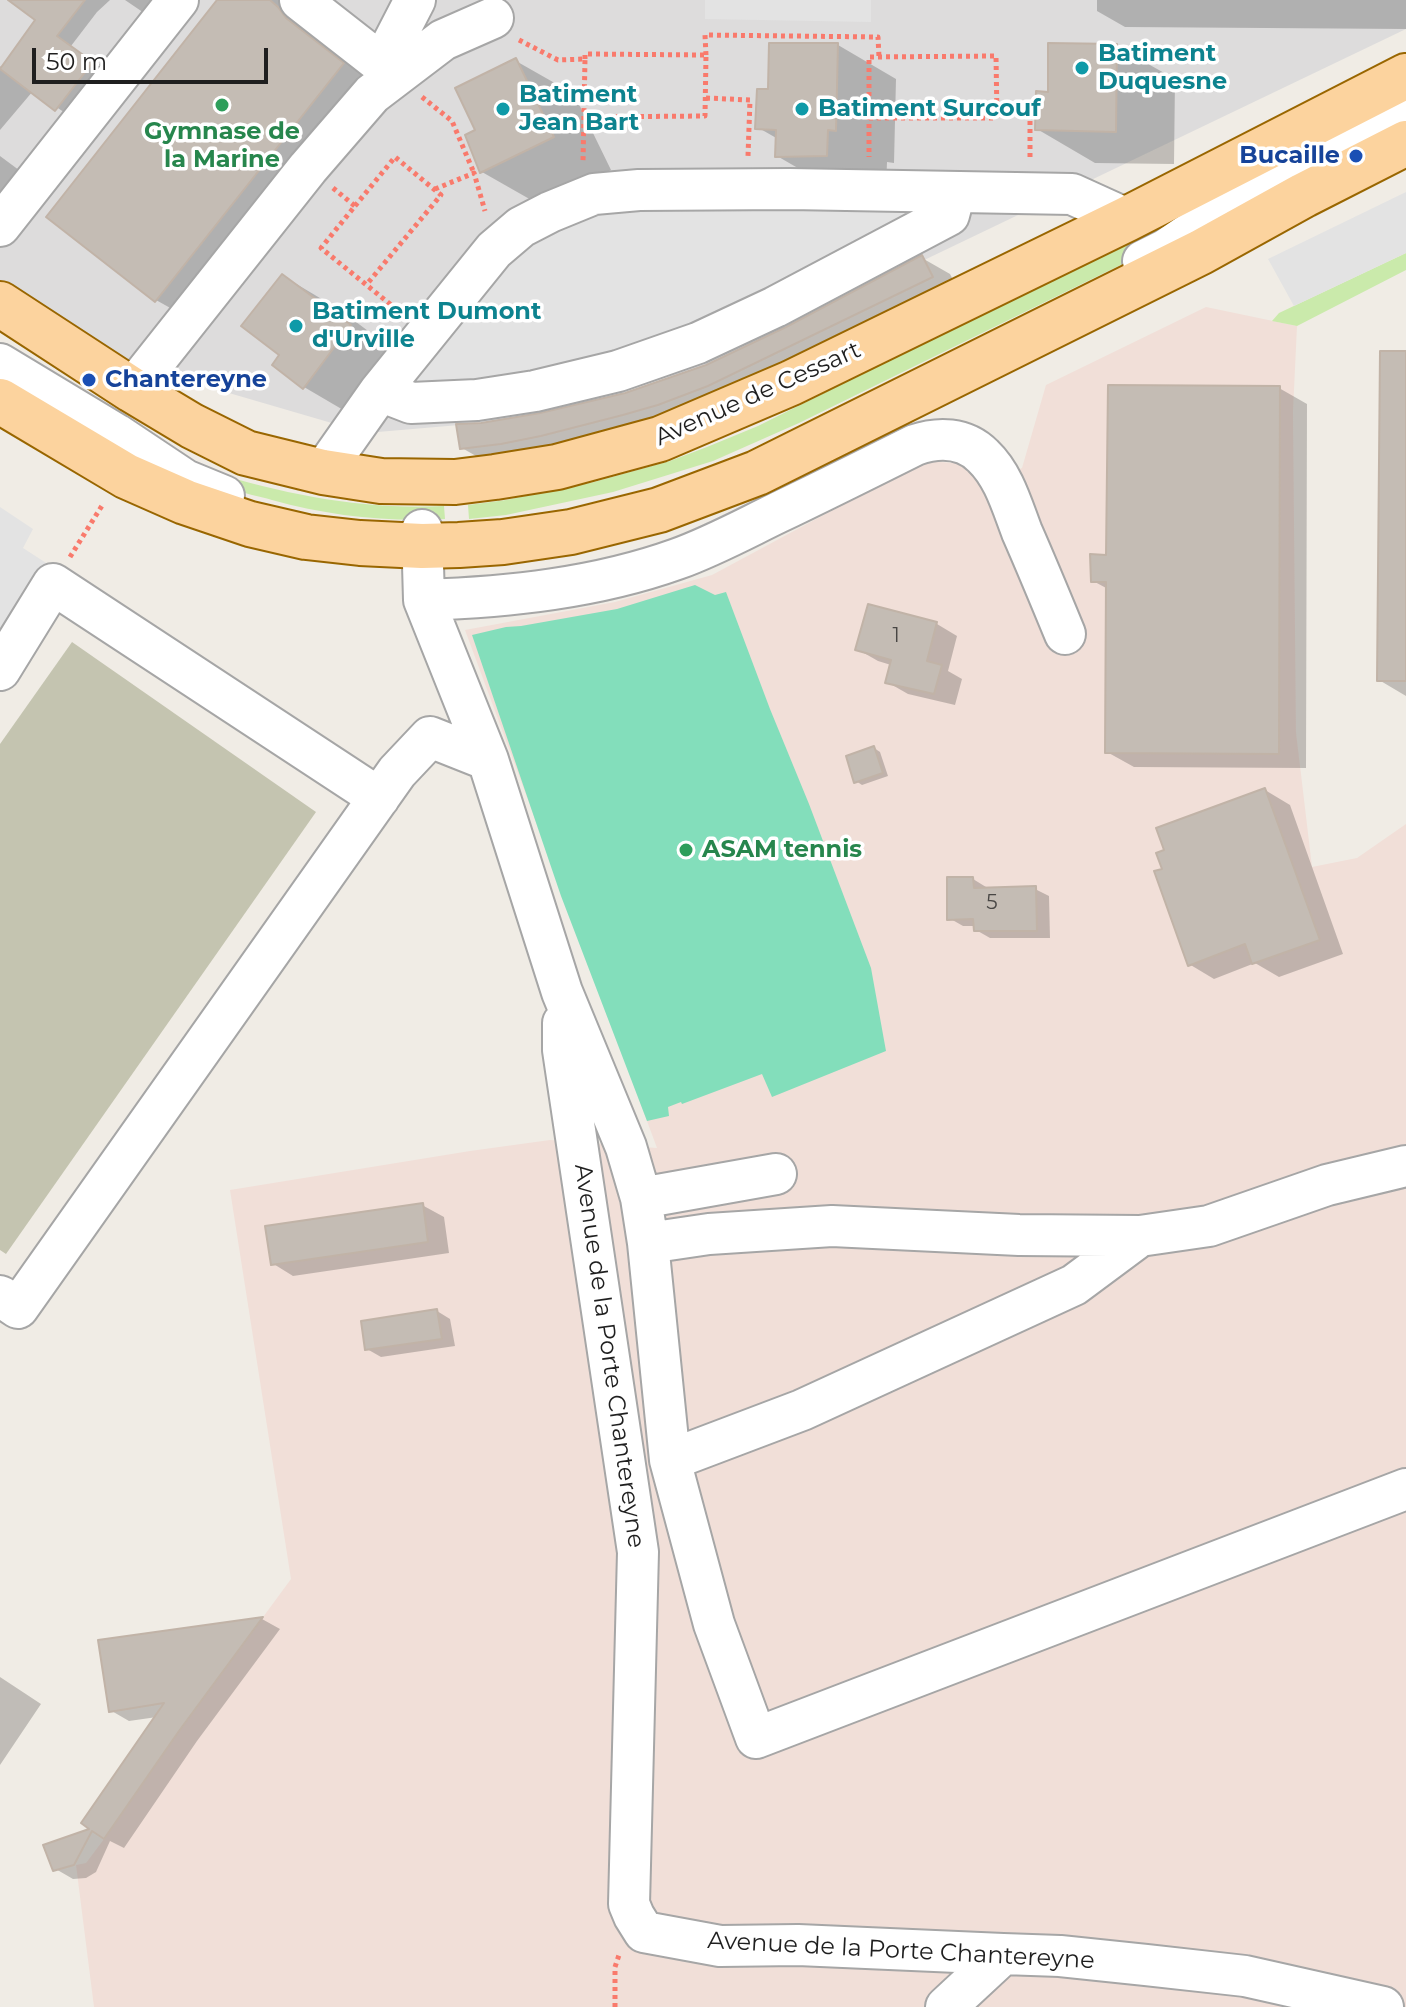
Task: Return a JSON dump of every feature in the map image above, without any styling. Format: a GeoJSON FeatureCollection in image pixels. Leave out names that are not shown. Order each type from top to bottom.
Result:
{"type":"FeatureCollection","features":[{"type":"Feature","properties":{"kind":"main road","name":"Avenue de Cessart"},"geometry":{"type":"LineString","coordinates":[[0,304],[132,390],[192,426],[246,453],[323,472],[381,481],[455,482],[557,467],[660,439],[791,383],[1127,219],[1406,76]]}},
{"type":"Feature","properties":{"kind":"main road"},"geometry":{"type":"LineString","coordinates":[[0,401],[126,476],[250,524],[306,537],[360,543],[422,538],[503,542],[571,532],[659,510],[757,473],[1201,252],[1406,143]]}},
{"type":"Feature","properties":{"kind":"street"},"geometry":{"type":"LineString","coordinates":[[0,226],[178,0]]}},
{"type":"Feature","properties":{"kind":"street"},"geometry":{"type":"LineString","coordinates":[[300,0],[389,70]]}},
{"type":"Feature","properties":{"kind":"street"},"geometry":{"type":"LineString","coordinates":[[132,390],[308,168],[372,94],[389,70],[415,0]]}},
{"type":"Feature","properties":{"kind":"street"},"geometry":{"type":"LineString","coordinates":[[389,70],[443,40],[493,18]]}},
{"type":"Feature","properties":{"kind":"street"},"geometry":{"type":"LineString","coordinates":[[0,343],[125,422],[193,456],[263,478],[323,491],[394,499],[496,494],[558,483],[653,457],[787,404],[1406,96]]}},
{"type":"Feature","properties":{"kind":"street"},"geometry":{"type":"LineString","coordinates":[[0,364],[185,480],[225,497],[306,519],[422,538],[539,520],[589,510],[690,481],[772,444],[1165,250],[1289,166],[1406,110]]}},
{"type":"Feature","properties":{"kind":"street"},"geometry":{"type":"LineString","coordinates":[[323,472],[380,391],[496,248],[521,227],[594,194],[639,190],[747,189],[1072,194],[1127,219]]}},
{"type":"Feature","properties":{"kind":"street"},"geometry":{"type":"LineString","coordinates":[[380,391],[411,403],[477,400],[535,391],[631,366],[698,343],[949,215],[955,192]]}},
{"type":"Feature","properties":{"kind":"street"},"geometry":{"type":"LineString","coordinates":[[424,600],[462,599],[582,585],[675,560],[712,545],[915,445],[948,440],[965,443],[982,454],[1000,478],[1065,634]]}},
{"type":"Feature","properties":{"kind":"street","name":"Avenue de la Porte Chantereyne"},"geometry":{"type":"LineString","coordinates":[[422,538],[424,600],[488,760],[562,992],[626,1147],[641,1198],[670,1460],[714,1624],[756,1738],[1406,1489]]}},
{"type":"Feature","properties":{"kind":"street"},"geometry":{"type":"LineString","coordinates":[[0,670],[53,584],[379,798]]}},
{"type":"Feature","properties":{"kind":"street"},"geometry":{"type":"LineString","coordinates":[[9,1302],[397,772],[430,737],[488,760]]}},
{"type":"Feature","properties":{"kind":"street","name":"Avenue de la Porte Chantereyne"},"geometry":{"type":"LineString","coordinates":[[562,992],[563,1050],[638,1552],[629,1904],[644,1932],[720,1946],[798,1945],[1060,1956],[1245,1976],[1383,2007]]}},
{"type":"Feature","properties":{"kind":"street"},"geometry":{"type":"LineString","coordinates":[[648,1243],[709,1234],[832,1226],[1019,1235],[1140,1236],[1209,1226],[1327,1185],[1406,1166]]}},
{"type":"Feature","properties":{"kind":"street"},"geometry":{"type":"LineString","coordinates":[[641,1198],[776,1174]]}},
{"type":"Feature","properties":{"kind":"street"},"geometry":{"type":"LineString","coordinates":[[670,1460],[802,1410],[1074,1285],[1140,1236]]}},
{"type":"Feature","properties":{"kind":"street"},"geometry":{"type":"LineString","coordinates":[[946,2007],[1003,1954]]}},
{"type":"Feature","properties":{"kind":"path"},"geometry":{"type":"LineString","coordinates":[[493,18],[514,38],[558,60],[585,59]]}},
{"type":"Feature","properties":{"kind":"path"},"geometry":{"type":"LineString","coordinates":[[584,117],[705,116],[705,35],[878,37],[879,57]]}},
{"type":"Feature","properties":{"kind":"path"},"geometry":{"type":"LineString","coordinates":[[582,199],[585,54],[706,55]]}},
{"type":"Feature","properties":{"kind":"path"},"geometry":{"type":"LineString","coordinates":[[869,118],[997,118],[996,56],[869,57],[869,118],[869,190]]}},
{"type":"Feature","properties":{"kind":"path"},"geometry":{"type":"LineString","coordinates":[[389,70],[452,121],[474,173],[496,248]]}},
{"type":"Feature","properties":{"kind":"path"},"geometry":{"type":"LineString","coordinates":[[706,98],[750,100],[747,189]]}},
{"type":"Feature","properties":{"kind":"path"},"geometry":{"type":"LineString","coordinates":[[997,113],[1030,114],[1030,193]]}},
{"type":"Feature","properties":{"kind":"path"},"geometry":{"type":"LineString","coordinates":[[367,285],[441,195],[395,157],[321,248],[367,285],[427,333]]}},
{"type":"Feature","properties":{"kind":"path"},"geometry":{"type":"LineString","coordinates":[[308,168],[355,206]]}},
{"type":"Feature","properties":{"kind":"path"},"geometry":{"type":"LineString","coordinates":[[435,189],[474,173]]}},
{"type":"Feature","properties":{"kind":"path"},"geometry":{"type":"LineString","coordinates":[[53,584],[105,500]]}},
{"type":"Feature","properties":{"kind":"shaded area"},"geometry":{"type":"Polygon","coordinates":[[[0,0],[1406,0],[1406,29],[699,368],[529,419],[366,433],[92,353],[0,283],[0,0]]]}},
{"type":"Feature","properties":{"kind":"shaded area"},"geometry":{"type":"Polygon","coordinates":[[[705,0],[871,0],[871,22],[705,19],[705,0]]]}},
{"type":"Feature","properties":{"kind":"shaded area"},"geometry":{"type":"Polygon","coordinates":[[[1406,192],[1406,253],[1294,306],[1268,259],[1406,192]]]}},
{"type":"Feature","properties":{"kind":"shaded area"},"geometry":{"type":"Polygon","coordinates":[[[932,204],[802,280],[596,366],[404,393],[514,251],[594,209],[932,204]]]}},
{"type":"Feature","properties":{"kind":"shaded area"},"geometry":{"type":"Polygon","coordinates":[[[1206,307],[1297,326],[1293,411],[1296,732],[1312,867],[1357,858],[1406,824],[1406,2007],[94,2007],[76,1865],[86,1863],[291,1579],[230,1190],[550,1140],[657,1148],[465,630],[615,602],[712,575],[924,461],[965,466],[984,485],[1022,468],[1046,385],[1206,307]]]}},
{"type":"Feature","properties":{"kind":"shaded area"},"geometry":{"type":"Polygon","coordinates":[[[0,507],[33,529],[23,548],[57,570],[0,655],[0,507]]]}},
{"type":"Feature","properties":{"kind":"shaded area"},"geometry":{"type":"Polygon","coordinates":[[[72,642],[316,812],[6,1254],[0,1250],[0,744],[72,642]]]}},
{"type":"Feature","properties":{"kind":"green space"},"geometry":{"type":"Polygon","coordinates":[[[1180,220],[1157,247],[799,423],[713,461],[613,492],[506,515],[469,519],[468,505],[594,482],[670,461],[758,426],[1147,232],[1180,220]]]}},
{"type":"Feature","properties":{"kind":"green space"},"geometry":{"type":"Polygon","coordinates":[[[1406,253],[1406,270],[1297,326],[1272,321],[1279,313],[1406,253]]]}},
{"type":"Feature","properties":{"kind":"green space"},"geometry":{"type":"Polygon","coordinates":[[[211,472],[268,488],[326,499],[384,506],[444,506],[445,519],[380,519],[293,506],[241,491],[211,472]]]}},
{"type":"Feature","properties":{"kind":"green space","name":"ASAM tennis"},"geometry":{"type":"Polygon","coordinates":[[[695,585],[715,595],[726,592],[871,968],[886,1051],[772,1097],[762,1074],[668,1107],[669,1116],[647,1121],[561,896],[472,635],[617,609],[695,585]]]}},
{"type":"Feature","properties":{"kind":"building"},"geometry":{"type":"Polygon","coordinates":[[[8,0],[85,0],[57,36],[93,62],[55,111],[0,69],[35,20],[8,0]]]}},
{"type":"Feature","properties":{"kind":"building","name":"Gymnase de la Marine"},"geometry":{"type":"Polygon","coordinates":[[[217,0],[270,0],[286,18],[344,63],[155,302],[46,217],[217,0]]]}},
{"type":"Feature","properties":{"kind":"building","name":"Batiment Surcouf"},"geometry":{"type":"Polygon","coordinates":[[[769,43],[838,43],[836,131],[828,130],[827,156],[775,157],[776,130],[755,129],[757,89],[768,89],[769,43]]]}},
{"type":"Feature","properties":{"kind":"building","name":"Batiment Duquesne"},"geometry":{"type":"Polygon","coordinates":[[[1048,43],[1117,44],[1116,132],[1035,130],[1036,91],[1048,92],[1048,43]]]}},
{"type":"Feature","properties":{"kind":"building","name":"Batiment Jean Bart"},"geometry":{"type":"Polygon","coordinates":[[[516,58],[554,137],[480,173],[465,135],[475,130],[455,88],[516,58]]]}},
{"type":"Feature","properties":{"kind":"building"},"geometry":{"type":"Polygon","coordinates":[[[922,255],[933,277],[708,386],[658,405],[541,436],[460,449],[456,424],[540,413],[625,393],[706,365],[786,327],[922,255]]]}},
{"type":"Feature","properties":{"kind":"building","name":"Batiment Dumont d'Urville"},"geometry":{"type":"Polygon","coordinates":[[[282,274],[351,325],[303,389],[272,365],[279,355],[241,326],[282,274]]]}},
{"type":"Feature","properties":{"kind":"building"},"geometry":{"type":"Polygon","coordinates":[[[1380,351],[1406,351],[1406,681],[1377,681],[1380,351]]]}},
{"type":"Feature","properties":{"kind":"building"},"geometry":{"type":"Polygon","coordinates":[[[1108,385],[1280,386],[1279,754],[1105,753],[1106,582],[1091,582],[1090,554],[1106,555],[1108,385]]]}},
{"type":"Feature","properties":{"kind":"building"},"geometry":{"type":"Polygon","coordinates":[[[868,604],[937,622],[927,661],[942,665],[934,694],[885,683],[891,660],[855,650],[868,604]]]}},
{"type":"Feature","properties":{"kind":"building"},"geometry":{"type":"Polygon","coordinates":[[[874,746],[883,773],[854,783],[846,756],[874,746]]]}},
{"type":"Feature","properties":{"kind":"building"},"geometry":{"type":"Polygon","coordinates":[[[1265,788],[1320,940],[1252,964],[1245,944],[1188,966],[1154,871],[1162,869],[1156,853],[1164,850],[1156,828],[1265,788]]]}},
{"type":"Feature","properties":{"kind":"building"},"geometry":{"type":"Polygon","coordinates":[[[947,877],[973,877],[974,888],[1036,886],[1037,931],[974,931],[973,919],[947,920],[947,877]]]}},
{"type":"Feature","properties":{"kind":"building"},"geometry":{"type":"Polygon","coordinates":[[[423,1203],[428,1242],[271,1265],[265,1226],[423,1203]]]}},
{"type":"Feature","properties":{"kind":"building"},"geometry":{"type":"Polygon","coordinates":[[[437,1309],[442,1339],[365,1350],[361,1321],[437,1309]]]}},
{"type":"Feature","properties":{"kind":"building"},"geometry":{"type":"Polygon","coordinates":[[[263,1617],[104,1839],[92,1831],[74,1865],[53,1871],[43,1845],[89,1829],[81,1823],[164,1703],[109,1712],[98,1640],[263,1617]]]}},
{"type":"Feature","properties":{"kind":"place","name":"Batiment Duquesne"},"geometry":{"type":"Point","coordinates":[1082,68]}},
{"type":"Feature","properties":{"kind":"place","name":"Gymnase de la Marine"},"geometry":{"type":"Point","coordinates":[222,105]}},
{"type":"Feature","properties":{"kind":"place","name":"Batiment Jean Bart"},"geometry":{"type":"Point","coordinates":[503,109]}},
{"type":"Feature","properties":{"kind":"place","name":"Batiment Surcouf"},"geometry":{"type":"Point","coordinates":[802,109]}},
{"type":"Feature","properties":{"kind":"place","name":"Bucaille"},"geometry":{"type":"Point","coordinates":[1356,156]}},
{"type":"Feature","properties":{"kind":"place","name":"Batiment Dumont d'Urville"},"geometry":{"type":"Point","coordinates":[296,326]}},
{"type":"Feature","properties":{"kind":"place","name":"Chantereyne"},"geometry":{"type":"Point","coordinates":[89,380]}},
{"type":"Feature","properties":{"kind":"place","name":"ASAM tennis"},"geometry":{"type":"Point","coordinates":[686,850]}}]}
